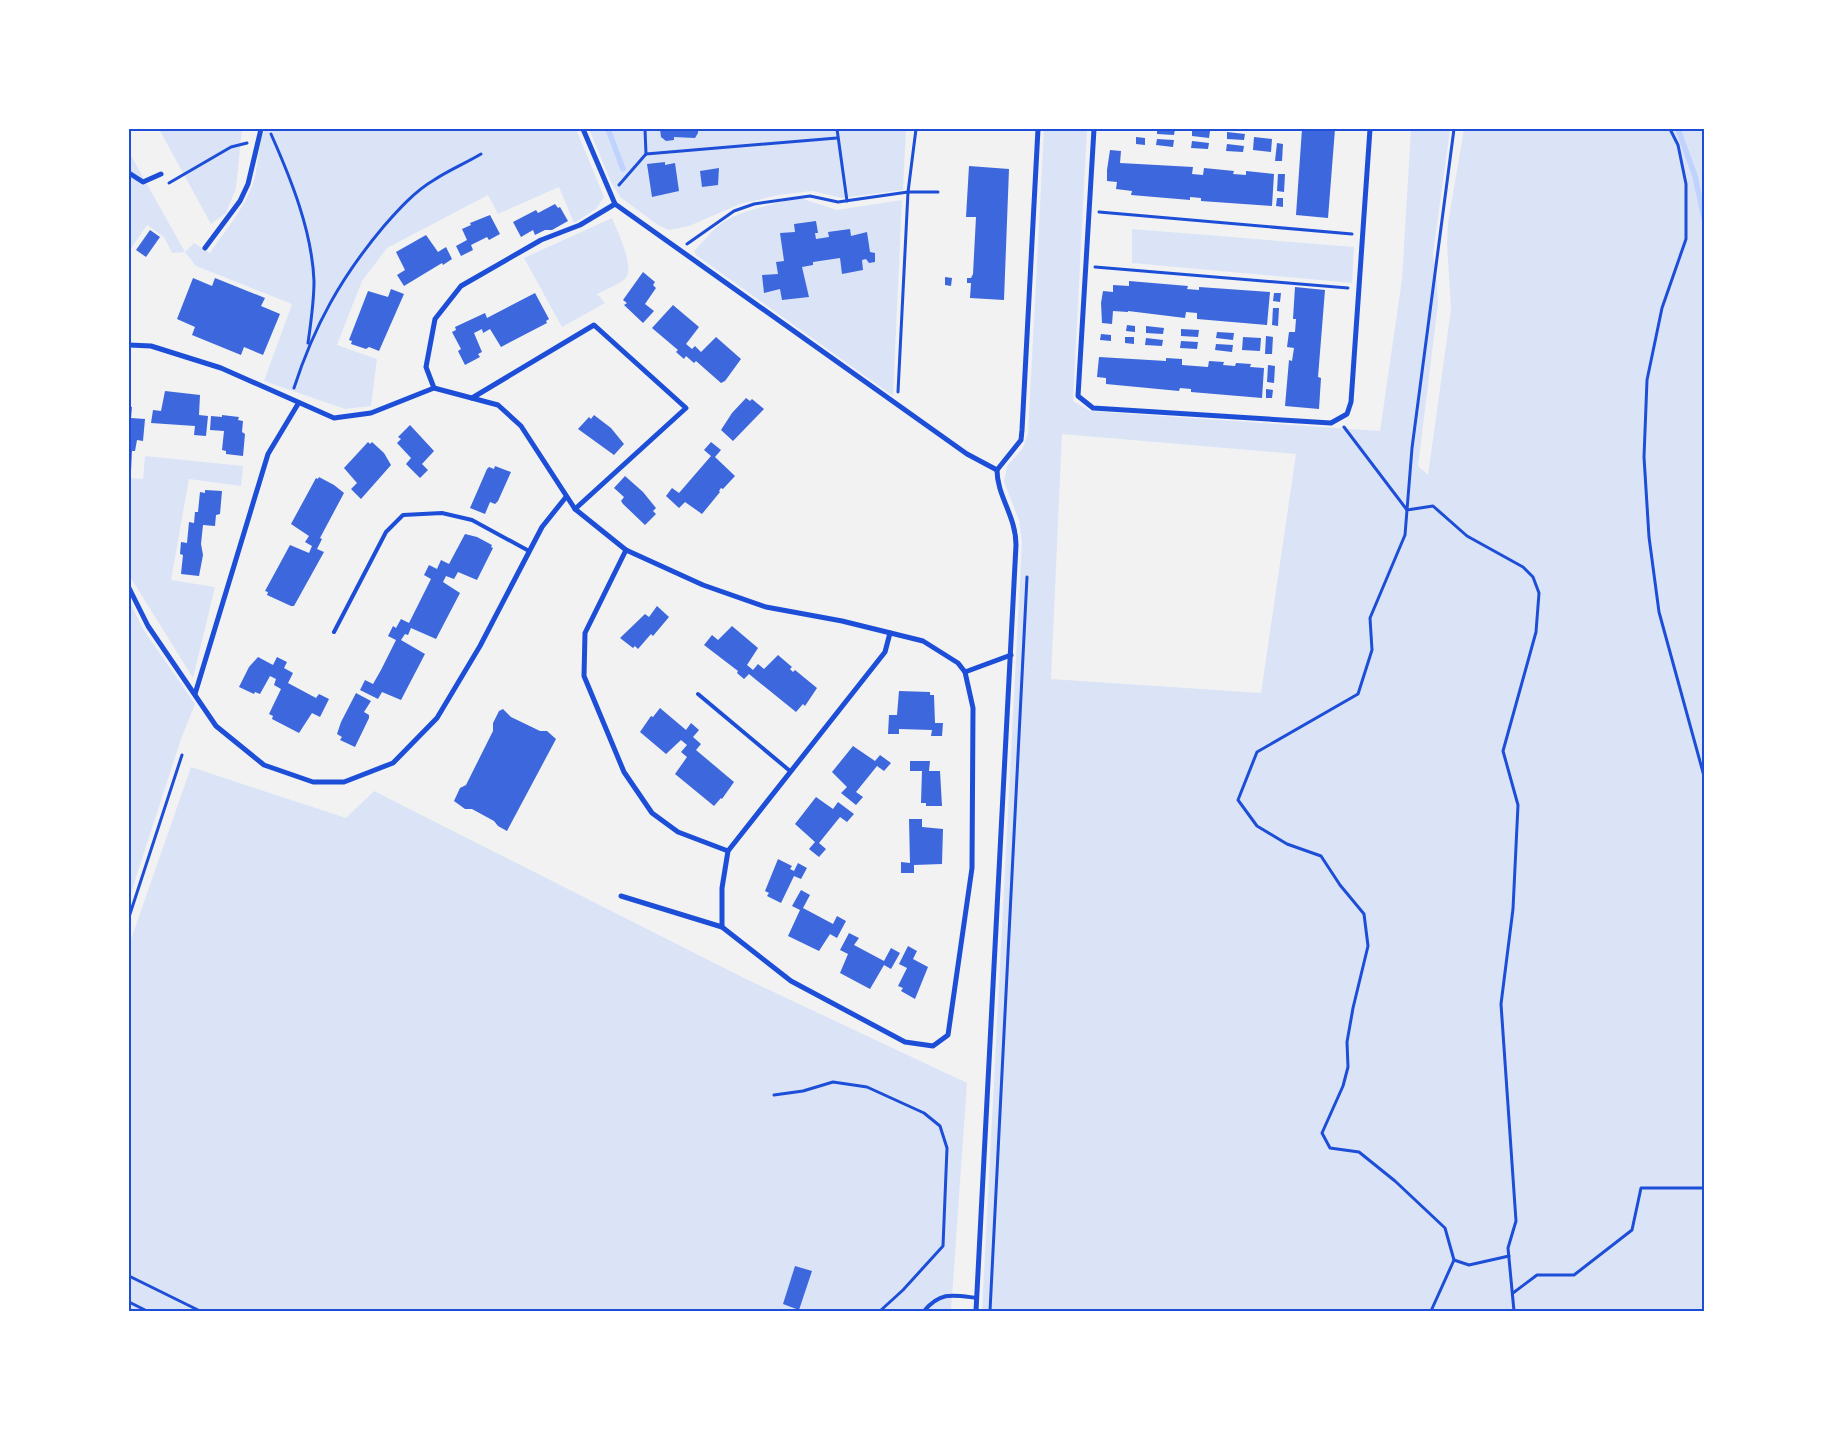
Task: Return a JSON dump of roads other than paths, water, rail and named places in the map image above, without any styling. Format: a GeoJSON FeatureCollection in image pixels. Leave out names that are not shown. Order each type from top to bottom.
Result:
{"type":"FeatureCollection","features":[{"type":"Feature","properties":{"kind":"street"},"geometry":{"type":"LineString","coordinates":[[205,248],[240,201],[248,184],[260,129]]}},
{"type":"Feature","properties":{"kind":"street"},"geometry":{"type":"LineString","coordinates":[[583,129],[615,204],[681,249],[967,454],[997,470],[1016,533],[976,1311]]}},
{"type":"Feature","properties":{"kind":"street"},"geometry":{"type":"LineString","coordinates":[[997,470],[1021,440],[1038,129]]}},
{"type":"Feature","properties":{"kind":"street"},"geometry":{"type":"LineString","coordinates":[[1094,129],[1078,396],[1093,408],[1331,423],[1340,420],[1347,414],[1351,402],[1370,129]]}},
{"type":"Feature","properties":{"kind":"street"},"geometry":{"type":"LineString","coordinates":[[129,174],[143,182],[161,174]]}},
{"type":"Feature","properties":{"kind":"street"},"geometry":{"type":"LineString","coordinates":[[434,388],[426,367],[435,320],[461,286],[541,240],[580,225],[615,204]]}},
{"type":"Feature","properties":{"kind":"street"},"geometry":{"type":"LineString","coordinates":[[472,398],[594,324],[686,408],[574,510]]}},
{"type":"Feature","properties":{"kind":"street"},"geometry":{"type":"LineString","coordinates":[[129,345],[151,346],[221,368],[298,404],[334,418],[371,413],[434,388],[498,405],[521,426],[574,510],[626,550],[703,585],[766,607],[842,620],[923,641],[958,663],[965,672],[973,708],[972,868],[948,1035],[932,1046],[905,1042],[791,981],[722,927],[622,896]]}},
{"type":"Feature","properties":{"kind":"street"},"geometry":{"type":"LineString","coordinates":[[195,694],[268,454],[298,404]]}},
{"type":"Feature","properties":{"kind":"street"},"geometry":{"type":"LineString","coordinates":[[129,588],[148,626],[216,726],[264,765],[313,782],[344,782],[393,763],[438,718],[480,646],[542,527],[566,497]]}},
{"type":"Feature","properties":{"kind":"street"},"geometry":{"type":"LineString","coordinates":[[626,550],[585,632],[584,676],[624,772],[652,812],[678,832],[728,852]]}},
{"type":"Feature","properties":{"kind":"street"},"geometry":{"type":"LineString","coordinates":[[722,927],[722,888],[728,852],[885,652],[890,633]]}},
{"type":"Feature","properties":{"kind":"street"},"geometry":{"type":"LineString","coordinates":[[965,672],[1011,655]]}},
{"type":"Feature","properties":{"kind":"lane"},"geometry":{"type":"LineString","coordinates":[[334,632],[386,532],[404,515],[442,512],[472,520],[529,551]]}},
{"type":"Feature","properties":{"kind":"lane"},"geometry":{"type":"LineString","coordinates":[[698,694],[790,771]]}},
{"type":"Feature","properties":{"kind":"lane"},"geometry":{"type":"LineString","coordinates":[[924,1311],[934,1299],[955,1295],[977,1298]]}},
{"type":"Feature","properties":{"kind":"waterway"},"geometry":{"type":"LineString","coordinates":[[608,129],[623,169]]}},
{"type":"Feature","properties":{"kind":"waterway"},"geometry":{"type":"LineString","coordinates":[[1678,129],[1695,176],[1704,218]]}}]}
